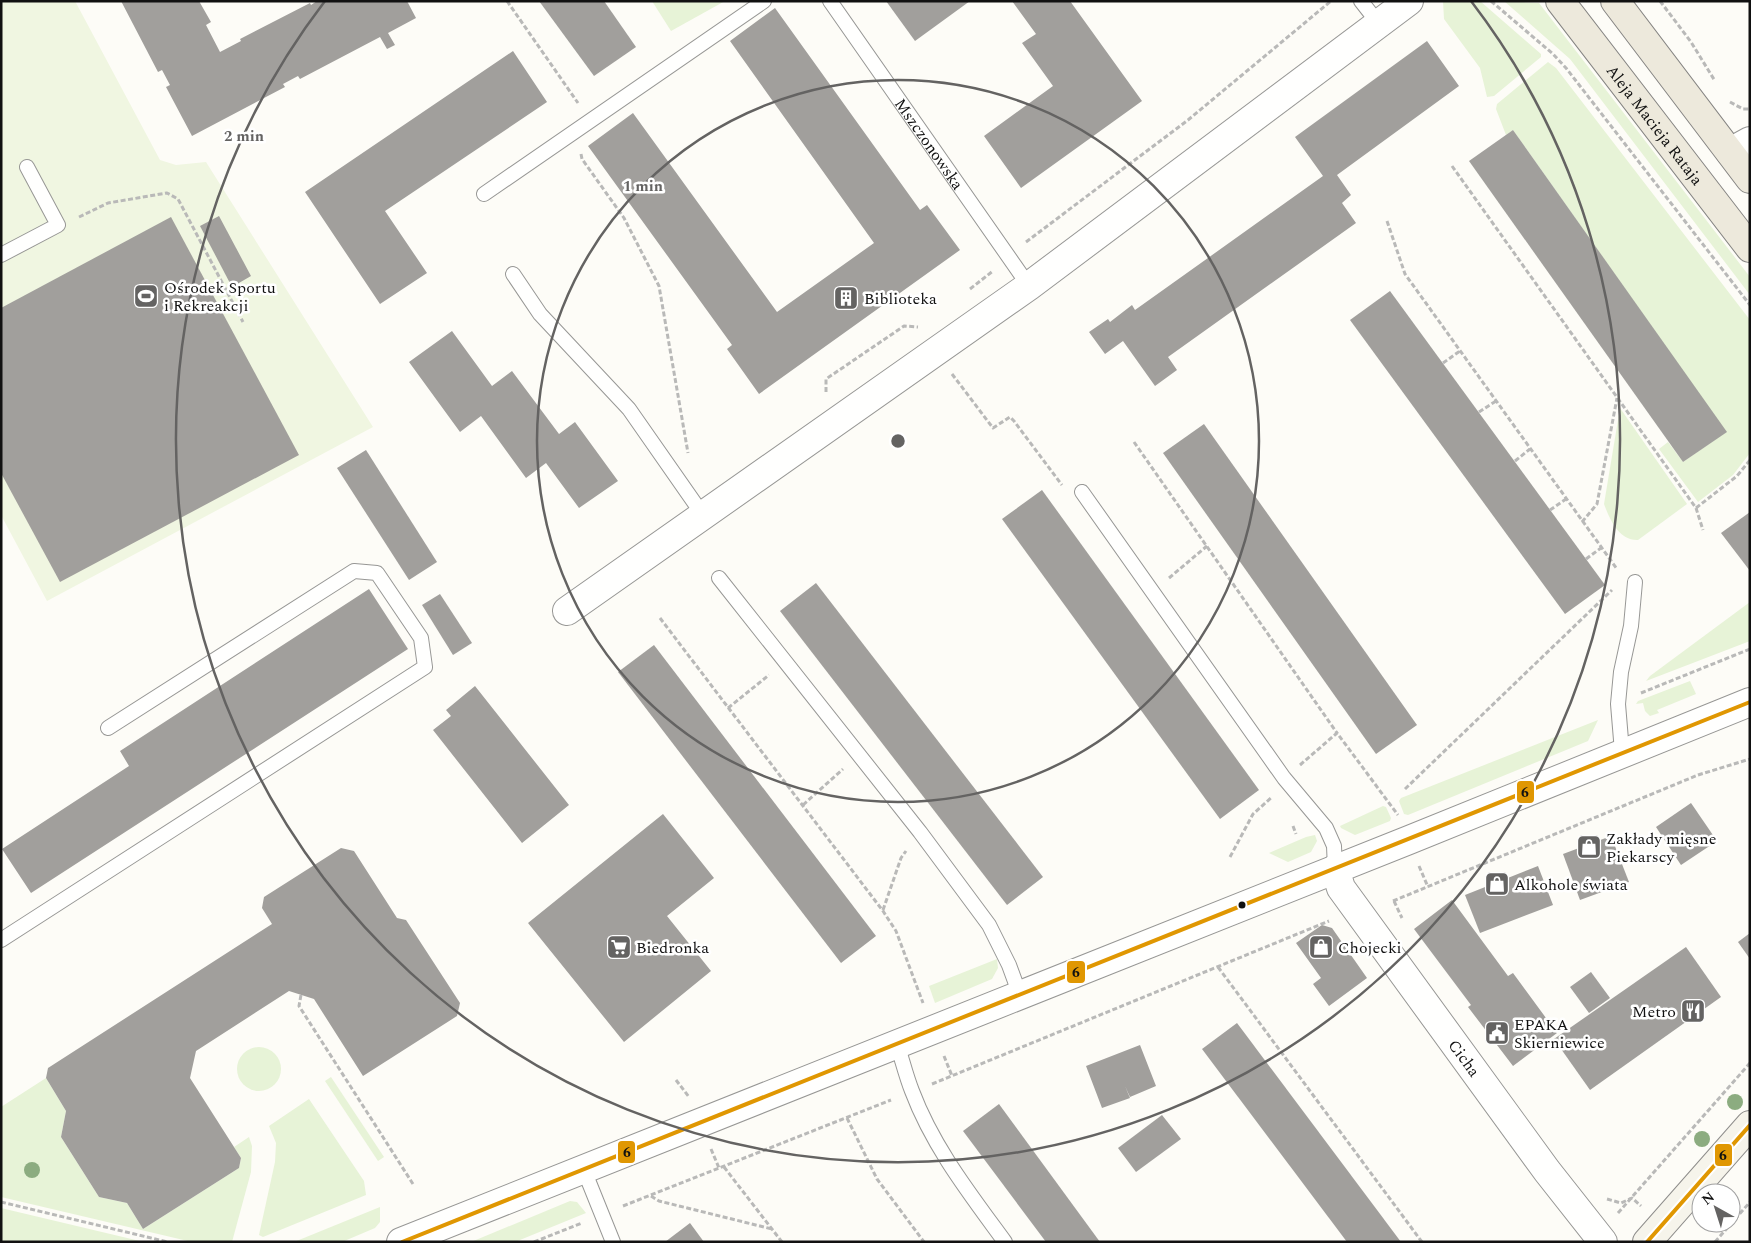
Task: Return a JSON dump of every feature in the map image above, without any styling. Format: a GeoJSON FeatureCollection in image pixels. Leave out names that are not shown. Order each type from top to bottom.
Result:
{"type":"FeatureCollection","features":[{"type":"Feature","properties":{"kind":"main road","name":"Aleja Macieja Rataja"},"geometry":{"type":"LineString","coordinates":[[1560,1],[1750,248]]}},
{"type":"Feature","properties":{"kind":"main road"},"geometry":{"type":"LineString","coordinates":[[1615,1],[1740,146],[1750,179]]}},
{"type":"Feature","properties":{"kind":"main road"},"geometry":{"type":"LineString","coordinates":[[1647,1242],[1750,1124]]}},
{"type":"Feature","properties":{"kind":"street"},"geometry":{"type":"LineString","coordinates":[[566,611],[698,507],[1028,286],[1409,1]]}},
{"type":"Feature","properties":{"kind":"street"},"geometry":{"type":"LineString","coordinates":[[401,1242],[1750,702]]}},
{"type":"Feature","properties":{"kind":"street","name":"Cicha"},"geometry":{"type":"LineString","coordinates":[[1335,869],[1341,888],[1541,1164],[1603,1242]]}},
{"type":"Feature","properties":{"kind":"lane"},"geometry":{"type":"LineString","coordinates":[[484,194],[592,122],[764,1]]}},
{"type":"Feature","properties":{"kind":"lane","name":"Mszczonowska"},"geometry":{"type":"LineString","coordinates":[[830,1],[1028,286]]}},
{"type":"Feature","properties":{"kind":"lane"},"geometry":{"type":"LineString","coordinates":[[1361,1],[1379,24]]}},
{"type":"Feature","properties":{"kind":"lane"},"geometry":{"type":"LineString","coordinates":[[1,255],[58,226],[27,167]]}},
{"type":"Feature","properties":{"kind":"lane"},"geometry":{"type":"LineString","coordinates":[[513,274],[540,314],[629,409],[698,507]]}},
{"type":"Feature","properties":{"kind":"lane"},"geometry":{"type":"LineString","coordinates":[[1082,492],[1284,778],[1326,828],[1334,846],[1335,869]]}},
{"type":"Feature","properties":{"kind":"lane"},"geometry":{"type":"LineString","coordinates":[[1,940],[425,667],[421,638],[377,574],[354,571],[108,728]]}},
{"type":"Feature","properties":{"kind":"lane"},"geometry":{"type":"LineString","coordinates":[[719,578],[920,832],[989,924],[1010,964],[1020,995]]}},
{"type":"Feature","properties":{"kind":"lane"},"geometry":{"type":"LineString","coordinates":[[1622,752],[1618,704],[1621,672],[1632,626],[1635,582]]}},
{"type":"Feature","properties":{"kind":"lane"},"geometry":{"type":"LineString","coordinates":[[897,1044],[912,1092],[939,1146],[956,1174],[1005,1242]]}},
{"type":"Feature","properties":{"kind":"lane"},"geometry":{"type":"LineString","coordinates":[[584,1170],[613,1242]]}},
{"type":"Feature","properties":{"kind":"path"},"geometry":{"type":"LineString","coordinates":[[507,1],[592,122]]}},
{"type":"Feature","properties":{"kind":"path"},"geometry":{"type":"LineString","coordinates":[[968,290],[1010,259],[1032,236],[1188,120],[1331,1]]}},
{"type":"Feature","properties":{"kind":"path"},"geometry":{"type":"LineString","coordinates":[[1491,1],[1553,54],[1566,68],[1750,306]]}},
{"type":"Feature","properties":{"kind":"path"},"geometry":{"type":"LineString","coordinates":[[1660,1],[1691,42],[1716,82]]}},
{"type":"Feature","properties":{"kind":"path"},"geometry":{"type":"LineString","coordinates":[[1726,99],[1743,109],[1750,109]]}},
{"type":"Feature","properties":{"kind":"path"},"geometry":{"type":"LineString","coordinates":[[580,151],[582,159],[624,218],[659,286],[698,507]]}},
{"type":"Feature","properties":{"kind":"path"},"geometry":{"type":"LineString","coordinates":[[1452,166],[1696,508],[1703,530]]}},
{"type":"Feature","properties":{"kind":"path"},"geometry":{"type":"LineString","coordinates":[[58,226],[108,203],[167,193],[178,200],[243,322]]}},
{"type":"Feature","properties":{"kind":"path"},"geometry":{"type":"LineString","coordinates":[[1387,221],[1405,274],[1620,574]]}},
{"type":"Feature","properties":{"kind":"path"},"geometry":{"type":"LineString","coordinates":[[826,397],[826,379],[904,326],[921,328]]}},
{"type":"Feature","properties":{"kind":"path"},"geometry":{"type":"LineString","coordinates":[[1443,363],[1460,351]]}},
{"type":"Feature","properties":{"kind":"path"},"geometry":{"type":"LineString","coordinates":[[1582,522],[1597,504],[1618,398]]}},
{"type":"Feature","properties":{"kind":"path"},"geometry":{"type":"LineString","coordinates":[[1479,412],[1496,401]]}},
{"type":"Feature","properties":{"kind":"path"},"geometry":{"type":"LineString","coordinates":[[1134,442],[1337,733],[1399,818]]}},
{"type":"Feature","properties":{"kind":"path"},"geometry":{"type":"LineString","coordinates":[[1515,460],[1530,449]]}},
{"type":"Feature","properties":{"kind":"path"},"geometry":{"type":"LineString","coordinates":[[1696,508],[1737,476],[1750,460]]}},
{"type":"Feature","properties":{"kind":"path"},"geometry":{"type":"LineString","coordinates":[[1550,510],[1566,499]]}},
{"type":"Feature","properties":{"kind":"path"},"geometry":{"type":"LineString","coordinates":[[1153,591],[1207,546]]}},
{"type":"Feature","properties":{"kind":"path"},"geometry":{"type":"LineString","coordinates":[[1586,559],[1601,548]]}},
{"type":"Feature","properties":{"kind":"path"},"geometry":{"type":"LineString","coordinates":[[1405,789],[1614,588]]}},
{"type":"Feature","properties":{"kind":"path"},"geometry":{"type":"LineString","coordinates":[[660,618],[883,910],[896,931],[925,1008]]}},
{"type":"Feature","properties":{"kind":"path"},"geometry":{"type":"LineString","coordinates":[[1618,704],[1750,649]]}},
{"type":"Feature","properties":{"kind":"path"},"geometry":{"type":"LineString","coordinates":[[728,708],[784,662]]}},
{"type":"Feature","properties":{"kind":"path"},"geometry":{"type":"LineString","coordinates":[[1284,778],[1337,733]]}},
{"type":"Feature","properties":{"kind":"path"},"geometry":{"type":"LineString","coordinates":[[803,805],[858,756]]}},
{"type":"Feature","properties":{"kind":"path"},"geometry":{"type":"LineString","coordinates":[[1394,901],[1698,775],[1750,760]]}},
{"type":"Feature","properties":{"kind":"path"},"geometry":{"type":"LineString","coordinates":[[1230,857],[1252,814],[1273,796]]}},
{"type":"Feature","properties":{"kind":"path"},"geometry":{"type":"LineString","coordinates":[[883,910],[900,858],[920,832]]}},
{"type":"Feature","properties":{"kind":"path"},"geometry":{"type":"LineString","coordinates":[[1417,860],[1428,887]]}},
{"type":"Feature","properties":{"kind":"path"},"geometry":{"type":"LineString","coordinates":[[534,1242],[952,1076],[1337,918]]}},
{"type":"Feature","properties":{"kind":"path"},"geometry":{"type":"LineString","coordinates":[[1218,967],[1422,1242]]}},
{"type":"Feature","properties":{"kind":"path"},"geometry":{"type":"LineString","coordinates":[[301,995],[299,1006],[413,1184]]}},
{"type":"Feature","properties":{"kind":"path"},"geometry":{"type":"LineString","coordinates":[[941,1048],[952,1076]]}},
{"type":"Feature","properties":{"kind":"path"},"geometry":{"type":"LineString","coordinates":[[1622,1208],[1750,1063]]}},
{"type":"Feature","properties":{"kind":"path"},"geometry":{"type":"LineString","coordinates":[[676,1080],[692,1103]]}},
{"type":"Feature","properties":{"kind":"path"},"geometry":{"type":"LineString","coordinates":[[847,1118],[877,1179],[924,1242]]}},
{"type":"Feature","properties":{"kind":"path"},"geometry":{"type":"LineString","coordinates":[[710,1146],[720,1168]]}},
{"type":"Feature","properties":{"kind":"path"},"geometry":{"type":"LineString","coordinates":[[724,1167],[782,1242]]}},
{"type":"Feature","properties":{"kind":"path"},"geometry":{"type":"LineString","coordinates":[[651,1196],[659,1201],[772,1229]]}},
{"type":"Feature","properties":{"kind":"path"},"geometry":{"type":"LineString","coordinates":[[1632,1198],[1642,1207]]}},
{"type":"Feature","properties":{"kind":"path"},"geometry":{"type":"LineString","coordinates":[[1,1202],[168,1242]]}},
{"type":"Feature","properties":{"kind":"path"},"geometry":{"type":"LineString","coordinates":[[1715,1242],[1750,1202]]}},
{"type":"Feature","properties":{"kind":"green space","name":"Ośrodek Sportu i Rekreakcji"},"geometry":{"type":"Polygon","coordinates":[[[1,1],[75,1],[160,160],[176,165],[206,162],[373,427],[47,601],[1,515],[1,1]]]}},
{"type":"Feature","properties":{"kind":"green space"},"geometry":{"type":"Polygon","coordinates":[[[652,1],[725,1],[671,31],[652,1]]]}},
{"type":"Feature","properties":{"kind":"green space"},"geometry":{"type":"Polygon","coordinates":[[[1443,1],[1480,1],[1541,54],[1541,57],[1494,96],[1487,97],[1480,68],[1444,19],[1443,1]]]}},
{"type":"Feature","properties":{"kind":"green space"},"geometry":{"type":"Polygon","coordinates":[[[1504,1],[1539,3],[1750,277],[1750,295],[1570,59],[1504,1]]]}},
{"type":"Feature","properties":{"kind":"green space"},"geometry":{"type":"Polygon","coordinates":[[[1548,62],[1556,68],[1750,320],[1750,453],[1733,475],[1698,502],[1659,449],[1668,442],[1683,462],[1726,432],[1513,130],[1506,135],[1496,109],[1497,104],[1548,62]]]}},
{"type":"Feature","properties":{"kind":"green space"},"geometry":{"type":"Polygon","coordinates":[[[1620,408],[1687,504],[1638,540],[1631,539],[1620,533],[1612,523],[1604,504],[1620,408]]]}},
{"type":"Feature","properties":{"kind":"green space"},"geometry":{"type":"Polygon","coordinates":[[[1750,602],[1750,641],[1646,681],[1650,676],[1750,602]]]}},
{"type":"Feature","properties":{"kind":"green space"},"geometry":{"type":"Polygon","coordinates":[[[1690,681],[1696,694],[1657,710],[1659,713],[1650,716],[1645,711],[1643,703],[1636,704],[1638,701],[1690,681]]]}},
{"type":"Feature","properties":{"kind":"green space"},"geometry":{"type":"Polygon","coordinates":[[[1598,720],[1588,741],[1408,815],[1404,814],[1399,801],[1401,798],[1598,720]]]}},
{"type":"Feature","properties":{"kind":"green space"},"geometry":{"type":"Polygon","coordinates":[[[1383,806],[1386,807],[1391,818],[1390,821],[1355,835],[1340,826],[1383,806]]]}},
{"type":"Feature","properties":{"kind":"green space"},"geometry":{"type":"Polygon","coordinates":[[[1315,835],[1317,841],[1311,852],[1288,862],[1269,853],[1306,837],[1315,835]]]}},
{"type":"Feature","properties":{"kind":"green space"},"geometry":{"type":"Polygon","coordinates":[[[997,959],[998,968],[992,979],[935,1003],[929,986],[997,959]]]}},
{"type":"Feature","properties":{"kind":"green space"},"geometry":{"type":"Polygon","coordinates":[[[259,1047],[271,1051],[277,1057],[281,1069],[277,1081],[271,1087],[259,1091],[247,1087],[241,1081],[237,1069],[241,1057],[247,1051],[259,1047]]]}},
{"type":"Feature","properties":{"kind":"green space"},"geometry":{"type":"Polygon","coordinates":[[[331,1077],[384,1157],[378,1161],[325,1081],[331,1077]]]}},
{"type":"Feature","properties":{"kind":"green space"},"geometry":{"type":"Polygon","coordinates":[[[46,1078],[66,1111],[61,1137],[99,1197],[127,1203],[143,1229],[239,1168],[241,1158],[234,1147],[249,1137],[252,1146],[251,1172],[232,1242],[192,1242],[1,1197],[1,1107],[46,1078]]]}},
{"type":"Feature","properties":{"kind":"green space"},"geometry":{"type":"Polygon","coordinates":[[[309,1099],[364,1181],[366,1195],[263,1237],[259,1235],[275,1162],[276,1143],[269,1126],[309,1099]]]}},
{"type":"Feature","properties":{"kind":"green space"},"geometry":{"type":"Polygon","coordinates":[[[570,1201],[577,1202],[586,1213],[515,1242],[471,1242],[570,1201]]]}},
{"type":"Feature","properties":{"kind":"green space"},"geometry":{"type":"Polygon","coordinates":[[[380,1207],[380,1222],[375,1228],[342,1242],[294,1242],[380,1207]]]}},
{"type":"Feature","properties":{"kind":"green space"},"geometry":{"type":"Polygon","coordinates":[[[1,1208],[144,1242],[1,1242],[1,1208]]]}},
{"type":"Feature","properties":{"kind":"building"},"geometry":{"type":"Polygon","coordinates":[[[121,1],[199,1],[211,22],[206,25],[220,52],[241,41],[240,39],[317,1],[407,1],[416,18],[388,33],[395,45],[387,49],[380,37],[300,79],[298,76],[283,84],[285,87],[192,136],[166,87],[170,85],[162,70],[158,72],[121,1]]]}},
{"type":"Feature","properties":{"kind":"building"},"geometry":{"type":"Polygon","coordinates":[[[539,1],[604,1],[636,47],[594,76],[539,1]]]}},
{"type":"Feature","properties":{"kind":"building"},"geometry":{"type":"Polygon","coordinates":[[[886,1],[970,1],[915,41],[886,1]]]}},
{"type":"Feature","properties":{"kind":"building"},"geometry":{"type":"Polygon","coordinates":[[[1012,1],[1070,1],[1142,101],[1021,188],[984,136],[1053,86],[1022,43],[1036,34],[1012,1]]]}},
{"type":"Feature","properties":{"kind":"building"},"geometry":{"type":"Polygon","coordinates":[[[775,8],[920,210],[927,205],[960,250],[759,394],[727,349],[732,345],[588,146],[633,113],[777,312],[874,243],[730,41],[775,8]]]}},
{"type":"Feature","properties":{"kind":"building"},"geometry":{"type":"Polygon","coordinates":[[[1427,41],[1459,86],[1337,175],[1351,195],[1342,203],[1356,223],[1168,357],[1177,370],[1155,386],[1123,341],[1105,354],[1089,332],[1108,319],[1110,322],[1132,305],[1135,310],[1323,176],[1295,137],[1427,41]]]}},
{"type":"Feature","properties":{"kind":"building"},"geometry":{"type":"Polygon","coordinates":[[[513,51],[547,102],[385,211],[427,273],[380,304],[305,192],[513,51]]]}},
{"type":"Feature","properties":{"kind":"building"},"geometry":{"type":"Polygon","coordinates":[[[1513,130],[1727,432],[1683,462],[1469,161],[1513,130]]]}},
{"type":"Feature","properties":{"kind":"building"},"geometry":{"type":"Polygon","coordinates":[[[219,216],[251,276],[232,287],[200,226],[219,216]]]}},
{"type":"Feature","properties":{"kind":"building"},"geometry":{"type":"Polygon","coordinates":[[[171,217],[299,455],[60,582],[1,473],[1,308],[171,217]]]}},
{"type":"Feature","properties":{"kind":"building"},"geometry":{"type":"Polygon","coordinates":[[[1390,291],[1605,585],[1565,614],[1350,320],[1390,291]]]}},
{"type":"Feature","properties":{"kind":"building"},"geometry":{"type":"Polygon","coordinates":[[[452,331],[492,386],[512,371],[559,434],[575,422],[618,481],[579,508],[546,463],[526,478],[481,416],[460,432],[409,362],[452,331]]]}},
{"type":"Feature","properties":{"kind":"building"},"geometry":{"type":"Polygon","coordinates":[[[1204,424],[1417,725],[1376,754],[1163,453],[1204,424]]]}},
{"type":"Feature","properties":{"kind":"building"},"geometry":{"type":"Polygon","coordinates":[[[366,450],[437,562],[409,580],[337,468],[366,450]]]}},
{"type":"Feature","properties":{"kind":"building"},"geometry":{"type":"Polygon","coordinates":[[[1042,490],[1259,790],[1220,819],[1002,519],[1042,490]]]}},
{"type":"Feature","properties":{"kind":"building"},"geometry":{"type":"Polygon","coordinates":[[[1750,512],[1750,571],[1721,533],[1750,512]]]}},
{"type":"Feature","properties":{"kind":"building"},"geometry":{"type":"Polygon","coordinates":[[[816,583],[1043,877],[1007,905],[780,611],[816,583]]]}},
{"type":"Feature","properties":{"kind":"building"},"geometry":{"type":"Polygon","coordinates":[[[369,589],[408,649],[31,893],[2,849],[129,766],[120,751],[369,589]]]}},
{"type":"Feature","properties":{"kind":"building"},"geometry":{"type":"Polygon","coordinates":[[[440,594],[472,643],[453,655],[422,605],[440,594]]]}},
{"type":"Feature","properties":{"kind":"building"},"geometry":{"type":"Polygon","coordinates":[[[654,645],[876,936],[841,963],[618,672],[654,645]]]}},
{"type":"Feature","properties":{"kind":"building"},"geometry":{"type":"Polygon","coordinates":[[[475,686],[569,805],[522,843],[433,730],[451,716],[446,710],[475,686]]]}},
{"type":"Feature","properties":{"kind":"building"},"geometry":{"type":"Polygon","coordinates":[[[1691,803],[1717,841],[1681,865],[1656,827],[1691,803]]]}},
{"type":"Feature","properties":{"kind":"building","name":"Biedronka"},"geometry":{"type":"Polygon","coordinates":[[[663,814],[714,878],[667,916],[711,971],[624,1042],[528,923],[663,814]]]}},
{"type":"Feature","properties":{"kind":"building"},"geometry":{"type":"Polygon","coordinates":[[[1611,836],[1629,882],[1580,900],[1563,854],[1611,836]]]}},
{"type":"Feature","properties":{"kind":"building"},"geometry":{"type":"Polygon","coordinates":[[[341,848],[354,851],[397,918],[406,920],[460,1003],[457,1016],[363,1076],[314,999],[289,991],[196,1051],[190,1078],[241,1158],[239,1168],[143,1229],[127,1203],[99,1197],[61,1137],[66,1111],[46,1078],[48,1068],[272,924],[262,908],[264,897],[341,848]]]}},
{"type":"Feature","properties":{"kind":"building"},"geometry":{"type":"Polygon","coordinates":[[[1538,866],[1553,905],[1480,933],[1465,895],[1538,866]]]}},
{"type":"Feature","properties":{"kind":"building"},"geometry":{"type":"Polygon","coordinates":[[[1452,900],[1508,976],[1513,973],[1557,1033],[1513,1066],[1468,1007],[1471,1005],[1414,929],[1452,900]]]}},
{"type":"Feature","properties":{"kind":"building"},"geometry":{"type":"Polygon","coordinates":[[[1322,925],[1332,928],[1367,978],[1329,1006],[1313,984],[1321,978],[1296,943],[1322,925]]]}},
{"type":"Feature","properties":{"kind":"building"},"geometry":{"type":"Polygon","coordinates":[[[1750,933],[1750,959],[1738,942],[1750,933]]]}},
{"type":"Feature","properties":{"kind":"building"},"geometry":{"type":"Polygon","coordinates":[[[1686,947],[1721,997],[1590,1090],[1554,1039],[1686,947]]]}},
{"type":"Feature","properties":{"kind":"building"},"geometry":{"type":"Polygon","coordinates":[[[1591,972],[1610,998],[1589,1013],[1570,987],[1591,972]]]}},
{"type":"Feature","properties":{"kind":"building"},"geometry":{"type":"Polygon","coordinates":[[[1237,1023],[1401,1242],[1347,1242],[1202,1049],[1237,1023]]]}},
{"type":"Feature","properties":{"kind":"building"},"geometry":{"type":"Polygon","coordinates":[[[1140,1045],[1156,1086],[1130,1097],[1125,1086],[1130,1098],[1102,1108],[1086,1066],[1140,1045]]]}},
{"type":"Feature","properties":{"kind":"building"},"geometry":{"type":"Polygon","coordinates":[[[999,1104],[1100,1242],[1046,1242],[963,1131],[999,1104]]]}},
{"type":"Feature","properties":{"kind":"building"},"geometry":{"type":"Polygon","coordinates":[[[1162,1115],[1181,1139],[1136,1172],[1118,1148],[1162,1115]]]}},
{"type":"Feature","properties":{"kind":"building"},"geometry":{"type":"Polygon","coordinates":[[[690,1223],[704,1242],[665,1242],[690,1223]]]}},
{"type":"Feature","properties":{"kind":"transit line","name":"6"},"geometry":{"type":"LineString","coordinates":[[402,1242],[1750,702]]}},
{"type":"Feature","properties":{"kind":"transit line","name":"6"},"geometry":{"type":"LineString","coordinates":[[1647,1242],[1750,1125]]}},
{"type":"Feature","properties":{"kind":"place","name":"Ośrodek Sportu i Rekreakcji"},"geometry":{"type":"Point","coordinates":[146,296]}},
{"type":"Feature","properties":{"kind":"place","name":"Biblioteka"},"geometry":{"type":"Point","coordinates":[846,298]}},
{"type":"Feature","properties":{"kind":"place","name":"Zakłady mięsne Piekarscy"},"geometry":{"type":"Point","coordinates":[1589,847]}},
{"type":"Feature","properties":{"kind":"place","name":"Alkohole świata"},"geometry":{"type":"Point","coordinates":[1497,884]}},
{"type":"Feature","properties":{"kind":"place","name":"Biedronka"},"geometry":{"type":"Point","coordinates":[619,947]}},
{"type":"Feature","properties":{"kind":"place","name":"Chojecki"},"geometry":{"type":"Point","coordinates":[1321,947]}},
{"type":"Feature","properties":{"kind":"place","name":"Metro"},"geometry":{"type":"Point","coordinates":[1693,1011]}},
{"type":"Feature","properties":{"kind":"place","name":"EPAKA Skierniewice"},"geometry":{"type":"Point","coordinates":[1497,1033]}}]}
